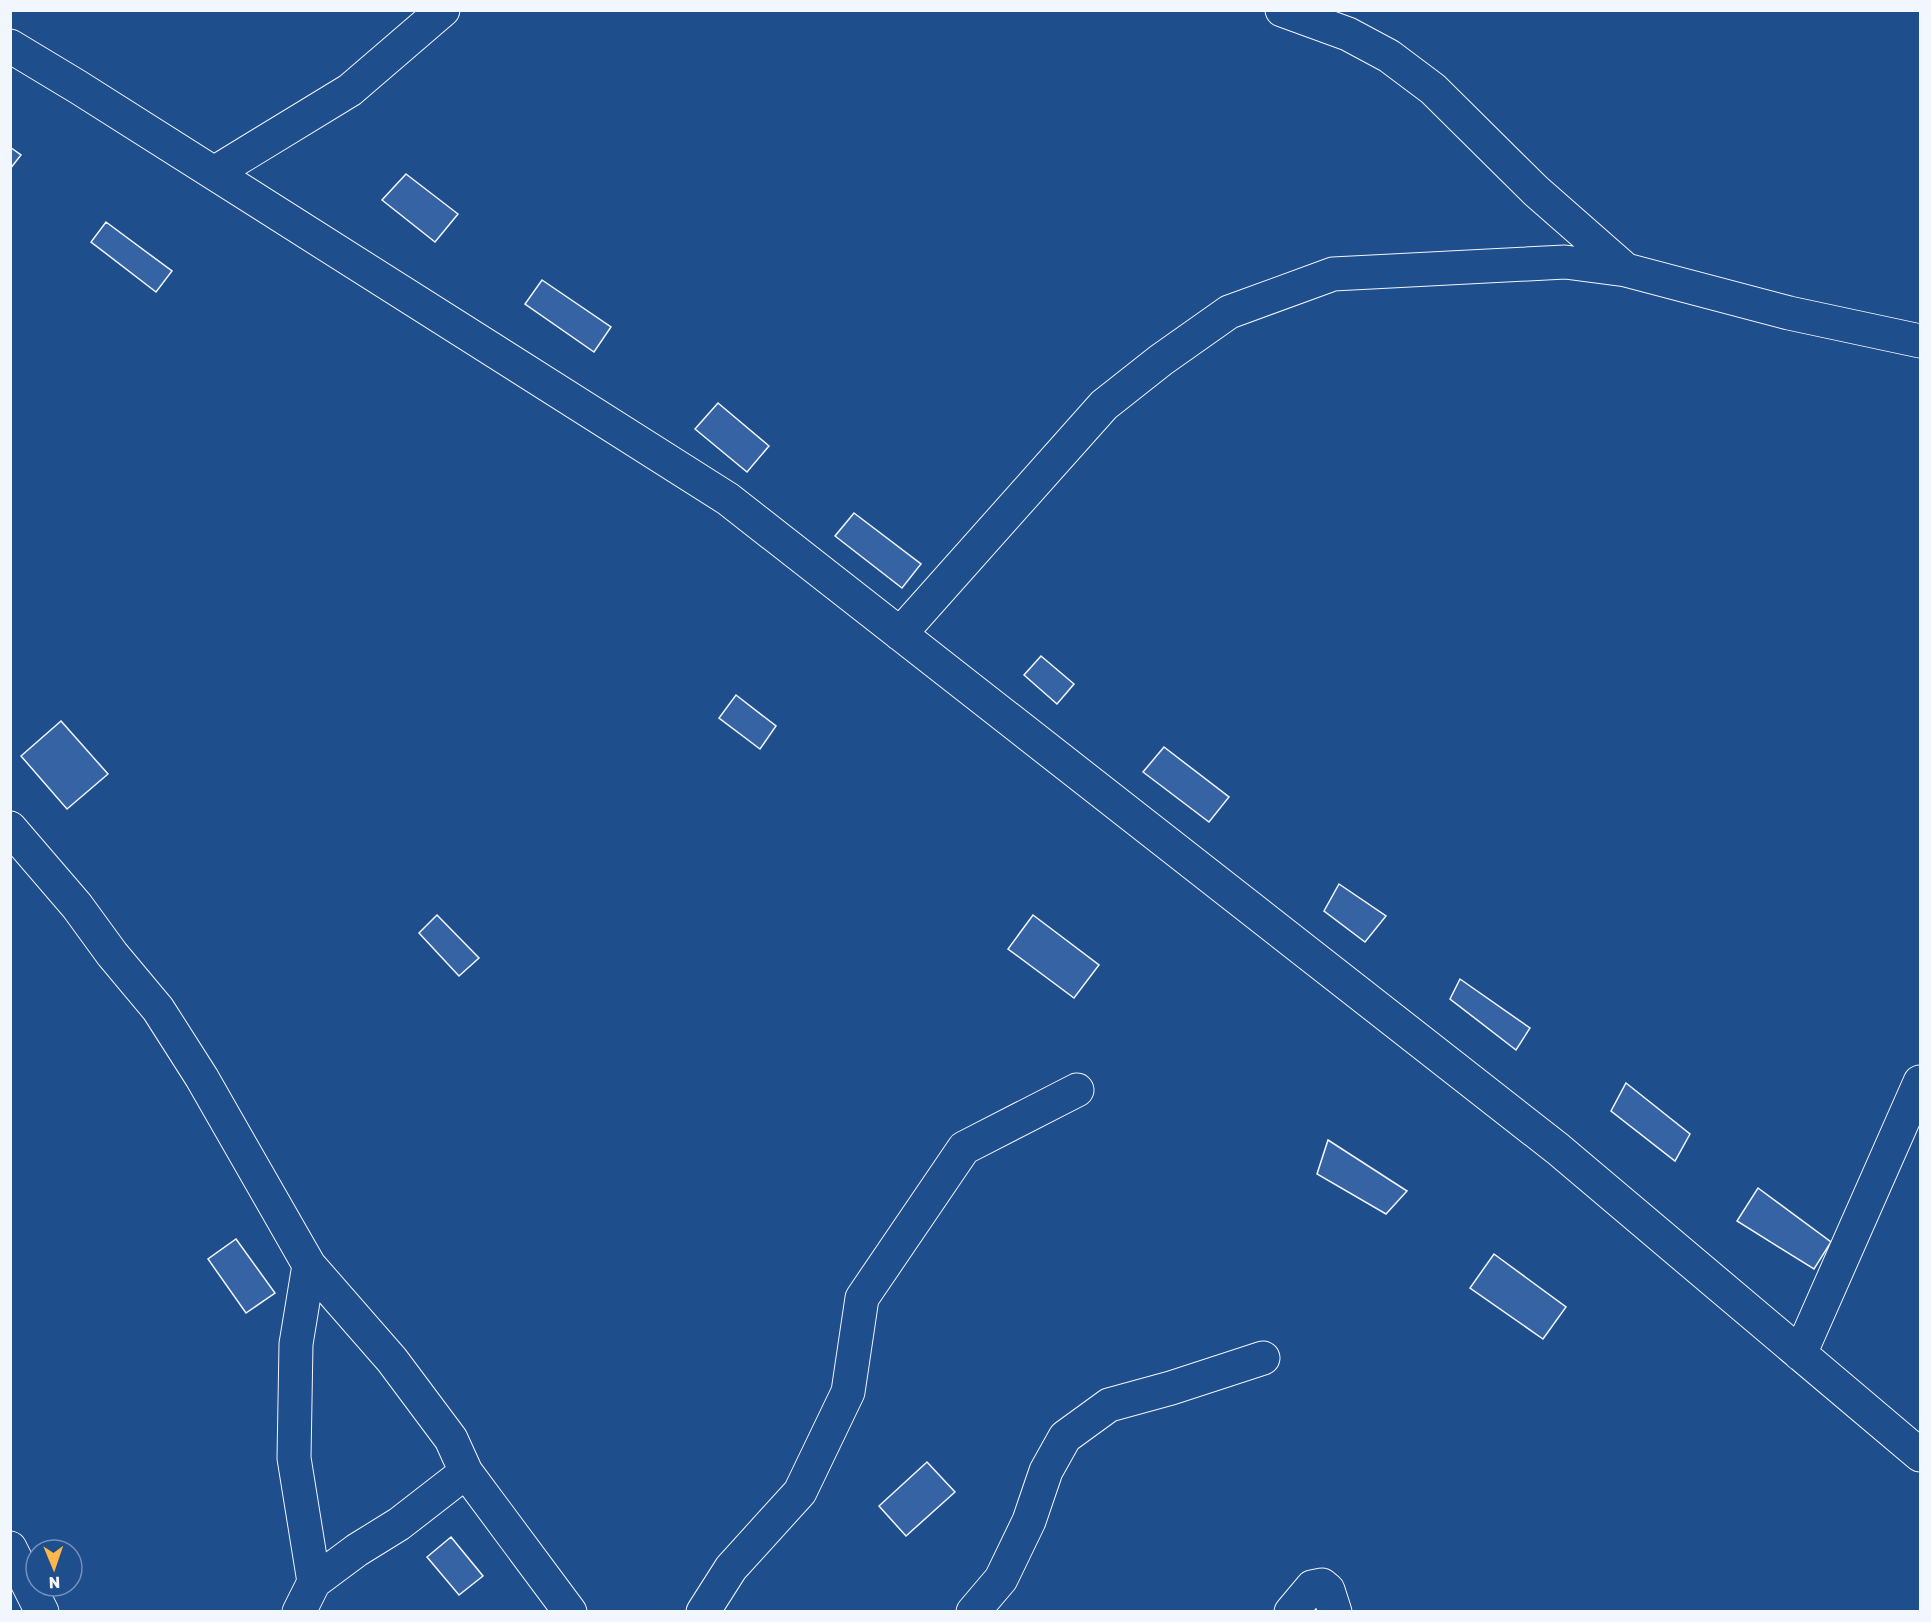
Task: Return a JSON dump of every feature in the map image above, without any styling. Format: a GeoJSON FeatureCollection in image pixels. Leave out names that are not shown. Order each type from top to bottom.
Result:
{"type":"FeatureCollection","features":[{"type":"Feature","properties":{"kind":"street"},"geometry":{"type":"LineString","coordinates":[[214,173],[350,90],[442,10]]}},
{"type":"Feature","properties":{"kind":"street"},"geometry":{"type":"LineString","coordinates":[[1282,10],[1348,34],[1398,63],[1434,89],[1536,191],[1626,270]]}},
{"type":"Feature","properties":{"kind":"street"},"geometry":{"type":"LineString","coordinates":[[10,46],[728,499],[1558,1149],[1920,1455]]}},
{"type":"Feature","properties":{"kind":"street"},"geometry":{"type":"LineString","coordinates":[[900,634],[1104,405],[1161,360],[1229,312],[1333,274],[1565,262],[1626,270],[1789,313],[1920,341]]}},
{"type":"Feature","properties":{"kind":"street"},"geometry":{"type":"LineString","coordinates":[[10,828],[77,906],[112,954],[158,1009],[202,1078],[309,1265],[392,1360],[452,1439],[466,1472],[570,1611]]}},
{"type":"Feature","properties":{"kind":"street"},"geometry":{"type":"LineString","coordinates":[[1800,1354],[1920,1082]]}},
{"type":"Feature","properties":{"kind":"street"},"geometry":{"type":"LineString","coordinates":[[703,1611],[731,1568],[801,1492],[848,1392],[862,1298],[964,1148],[1077,1090]]}},
{"type":"Feature","properties":{"kind":"street"},"geometry":{"type":"LineString","coordinates":[[309,1265],[297,1344],[294,1458],[314,1582]]}},
{"type":"Feature","properties":{"kind":"street"},"geometry":{"type":"LineString","coordinates":[[973,1611],[1001,1579],[1029,1521],[1046,1471],[1065,1437],[1109,1405],[1171,1388],[1263,1358]]}},
{"type":"Feature","properties":{"kind":"street"},"geometry":{"type":"LineString","coordinates":[[299,1611],[314,1582],[357,1550],[399,1524],[466,1472]]}},
{"type":"Feature","properties":{"kind":"street"},"geometry":{"type":"LineString","coordinates":[[10,1548],[42,1611]]}},
{"type":"Feature","properties":{"kind":"street"},"geometry":{"type":"LineString","coordinates":[[1291,1611],[1312,1587],[1322,1585],[1328,1590],[1335,1611]]}},
{"type":"Feature","properties":{"kind":"building"},"geometry":{"type":"Polygon","coordinates":[[[10,147],[21,155],[10,169],[10,147]]]}},
{"type":"Feature","properties":{"kind":"building"},"geometry":{"type":"Polygon","coordinates":[[[406,174],[458,214],[435,242],[382,200],[406,174]]]}},
{"type":"Feature","properties":{"kind":"building"},"geometry":{"type":"Polygon","coordinates":[[[106,222],[172,271],[156,292],[91,242],[106,222]]]}},
{"type":"Feature","properties":{"kind":"building"},"geometry":{"type":"Polygon","coordinates":[[[542,280],[611,327],[594,352],[525,304],[542,280]]]}},
{"type":"Feature","properties":{"kind":"building"},"geometry":{"type":"Polygon","coordinates":[[[718,403],[769,446],[747,472],[695,429],[718,403]]]}},
{"type":"Feature","properties":{"kind":"building"},"geometry":{"type":"Polygon","coordinates":[[[854,513],[921,564],[902,588],[835,536],[854,513]]]}},
{"type":"Feature","properties":{"kind":"building"},"geometry":{"type":"Polygon","coordinates":[[[1041,656],[1074,684],[1057,704],[1024,675],[1041,656]]]}},
{"type":"Feature","properties":{"kind":"building"},"geometry":{"type":"Polygon","coordinates":[[[736,695],[776,726],[760,749],[719,718],[736,695]]]}},
{"type":"Feature","properties":{"kind":"building"},"geometry":{"type":"Polygon","coordinates":[[[61,721],[108,774],[67,809],[21,756],[61,721]]]}},
{"type":"Feature","properties":{"kind":"building"},"geometry":{"type":"Polygon","coordinates":[[[1164,747],[1229,797],[1209,822],[1143,772],[1164,747]]]}},
{"type":"Feature","properties":{"kind":"building"},"geometry":{"type":"Polygon","coordinates":[[[1339,884],[1386,916],[1365,942],[1324,911],[1339,884]]]}},
{"type":"Feature","properties":{"kind":"building"},"geometry":{"type":"Polygon","coordinates":[[[437,915],[479,958],[459,976],[419,933],[437,915]]]}},
{"type":"Feature","properties":{"kind":"building"},"geometry":{"type":"Polygon","coordinates":[[[1033,915],[1099,965],[1074,998],[1008,949],[1033,915]]]}},
{"type":"Feature","properties":{"kind":"building"},"geometry":{"type":"Polygon","coordinates":[[[1460,979],[1530,1028],[1516,1050],[1450,999],[1460,979]]]}},
{"type":"Feature","properties":{"kind":"building"},"geometry":{"type":"Polygon","coordinates":[[[1626,1083],[1690,1134],[1675,1161],[1611,1111],[1626,1083]]]}},
{"type":"Feature","properties":{"kind":"building"},"geometry":{"type":"Polygon","coordinates":[[[1328,1140],[1407,1191],[1386,1214],[1317,1174],[1328,1140]]]}},
{"type":"Feature","properties":{"kind":"building"},"geometry":{"type":"Polygon","coordinates":[[[1758,1188],[1831,1242],[1814,1269],[1737,1221],[1758,1188]]]}},
{"type":"Feature","properties":{"kind":"building"},"geometry":{"type":"Polygon","coordinates":[[[236,1239],[275,1293],[246,1313],[208,1259],[236,1239]]]}},
{"type":"Feature","properties":{"kind":"building"},"geometry":{"type":"Polygon","coordinates":[[[1494,1254],[1566,1307],[1543,1339],[1470,1288],[1494,1254]]]}},
{"type":"Feature","properties":{"kind":"building"},"geometry":{"type":"Polygon","coordinates":[[[927,1462],[955,1492],[906,1536],[879,1506],[927,1462]]]}},
{"type":"Feature","properties":{"kind":"building"},"geometry":{"type":"Polygon","coordinates":[[[451,1537],[483,1576],[459,1595],[427,1557],[451,1537]]]}}]}
